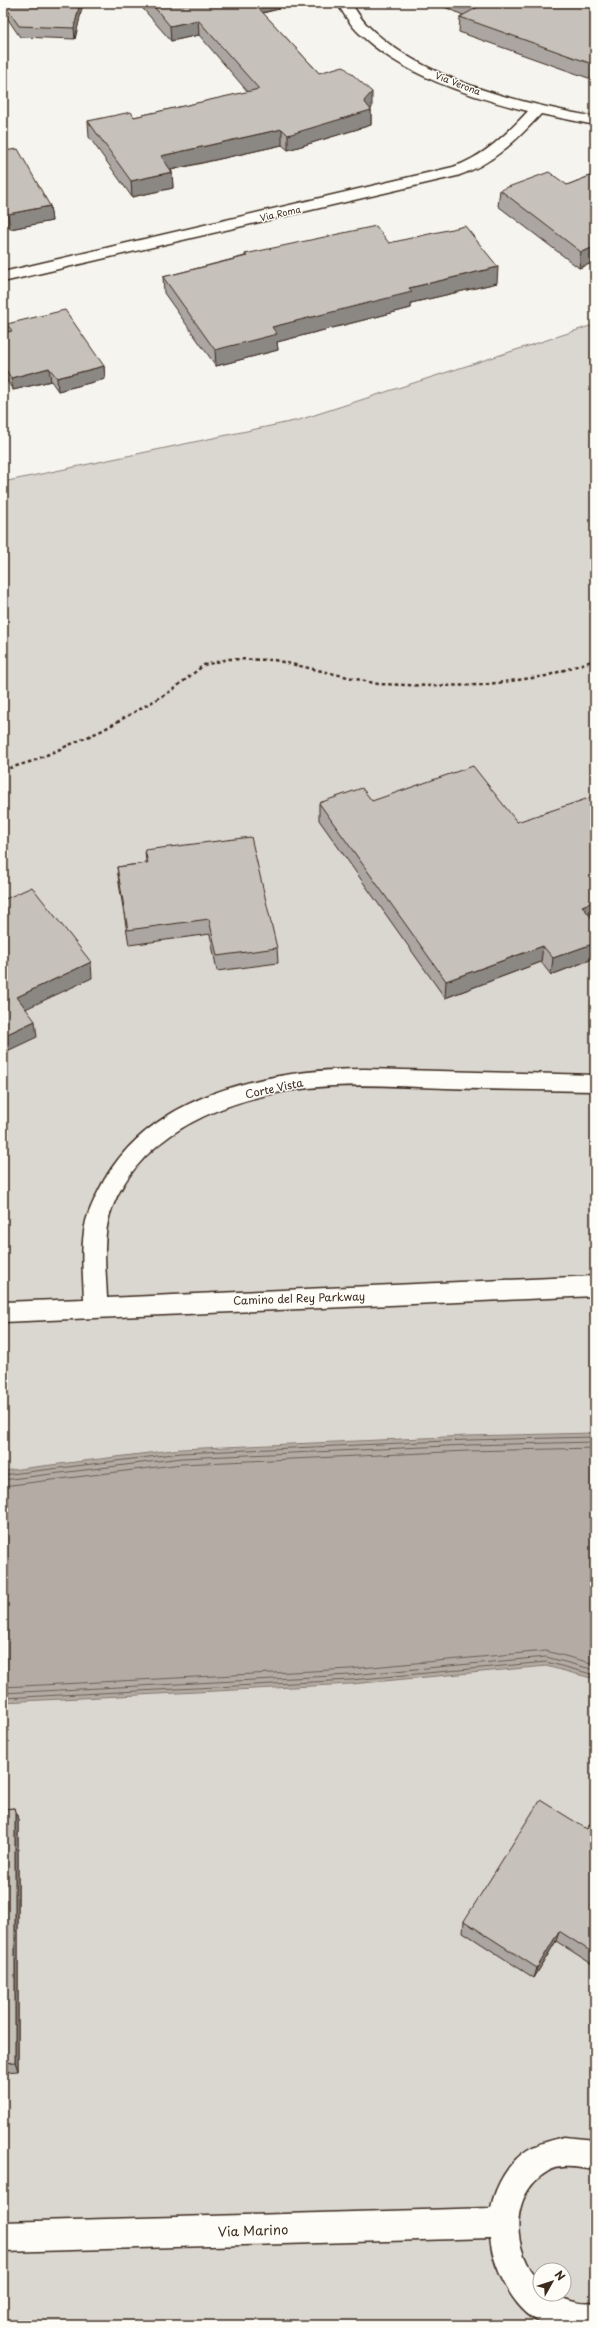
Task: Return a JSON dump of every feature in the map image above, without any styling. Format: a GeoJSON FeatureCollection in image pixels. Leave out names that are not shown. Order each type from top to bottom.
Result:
{"type":"FeatureCollection","features":[{"type":"Feature","properties":{"kind":"street","name":"Via Verona"},"geometry":{"type":"LineString","coordinates":[[344,3],[367,32],[380,44],[408,61],[455,82],[537,110],[595,121]]}},
{"type":"Feature","properties":{"kind":"street","name":"Via Roma"},"geometry":{"type":"LineString","coordinates":[[3,277],[411,183],[452,172],[464,168],[506,142],[537,110]]}},
{"type":"Feature","properties":{"kind":"street","name":"Corte Vista"},"geometry":{"type":"LineString","coordinates":[[96,1307],[94,1235],[100,1209],[111,1182],[127,1160],[152,1137],[184,1116],[230,1097],[271,1086],[318,1079],[595,1083]]}},
{"type":"Feature","properties":{"kind":"street","name":"Camino del Rey Parkway"},"geometry":{"type":"LineString","coordinates":[[3,1312],[595,1286]]}},
{"type":"Feature","properties":{"kind":"street"},"geometry":{"type":"LineString","coordinates":[[595,2155],[586,2152],[565,2151],[545,2157],[527,2168],[514,2185],[505,2203],[502,2223],[503,2243],[508,2264],[519,2282],[532,2297],[549,2310],[568,2317],[587,2320],[595,2318]]}},
{"type":"Feature","properties":{"kind":"street","name":"Via Marino"},"geometry":{"type":"LineString","coordinates":[[3,2237],[502,2223]]}},
{"type":"Feature","properties":{"kind":"path"},"geometry":{"type":"LineString","coordinates":[[3,770],[33,761],[103,730],[171,691],[204,665],[229,659],[274,660],[378,684],[434,686],[482,685],[546,676],[595,660]]}},
{"type":"Feature","properties":{"kind":"shaded area"},"geometry":{"type":"Polygon","coordinates":[[[590,326],[595,327],[595,2325],[3,2325],[3,482],[299,420],[590,326]]]}},
{"type":"Feature","properties":{"kind":"water"},"geometry":{"type":"Polygon","coordinates":[[[595,1433],[595,1679],[546,1666],[351,1684],[3,1702],[3,1471],[181,1449],[468,1436],[595,1433]]]}},
{"type":"Feature","properties":{"kind":"building"},"geometry":{"type":"Polygon","coordinates":[[[3,3],[80,3],[74,28],[19,26],[3,3]]]}},
{"type":"Feature","properties":{"kind":"building"},"geometry":{"type":"Polygon","coordinates":[[[151,3],[254,3],[319,73],[343,66],[372,92],[364,101],[371,110],[288,135],[282,129],[161,156],[172,172],[131,181],[88,121],[131,112],[134,117],[259,89],[198,20],[170,26],[151,3]]]}},
{"type":"Feature","properties":{"kind":"building"},"geometry":{"type":"Polygon","coordinates":[[[470,3],[595,3],[595,65],[460,17],[478,7],[470,3]]]}},
{"type":"Feature","properties":{"kind":"building"},"geometry":{"type":"Polygon","coordinates":[[[18,149],[50,206],[8,214],[3,206],[3,151],[18,149]]]}},
{"type":"Feature","properties":{"kind":"building"},"geometry":{"type":"Polygon","coordinates":[[[549,172],[567,185],[595,174],[595,247],[581,252],[500,190],[549,172]]]}},
{"type":"Feature","properties":{"kind":"building"},"geometry":{"type":"Polygon","coordinates":[[[376,226],[389,243],[465,226],[498,267],[409,288],[412,292],[272,327],[277,334],[215,350],[163,277],[247,256],[245,254],[376,226]]]}},
{"type":"Feature","properties":{"kind":"building"},"geometry":{"type":"Polygon","coordinates":[[[65,310],[104,366],[57,378],[49,368],[11,378],[3,365],[3,333],[12,331],[7,324],[65,310]]]}},
{"type":"Feature","properties":{"kind":"building"},"geometry":{"type":"Polygon","coordinates":[[[473,766],[517,822],[595,796],[595,901],[582,906],[595,922],[595,943],[553,958],[543,946],[446,981],[319,803],[362,788],[372,801],[473,766]]]}},
{"type":"Feature","properties":{"kind":"building"},"geometry":{"type":"Polygon","coordinates":[[[251,837],[277,948],[217,956],[209,919],[128,930],[117,867],[148,863],[145,850],[251,837]]]}},
{"type":"Feature","properties":{"kind":"building"},"geometry":{"type":"Polygon","coordinates":[[[32,887],[91,962],[17,997],[35,1021],[3,1036],[3,900],[32,887]]]}},
{"type":"Feature","properties":{"kind":"building"},"geometry":{"type":"Polygon","coordinates":[[[540,1800],[587,1829],[595,1816],[595,1954],[559,1931],[537,1968],[464,1921],[540,1800]]]}},
{"type":"Feature","properties":{"kind":"building"},"geometry":{"type":"Polygon","coordinates":[[[15,1808],[15,2062],[3,2063],[3,1809],[15,1808]]]}}]}
